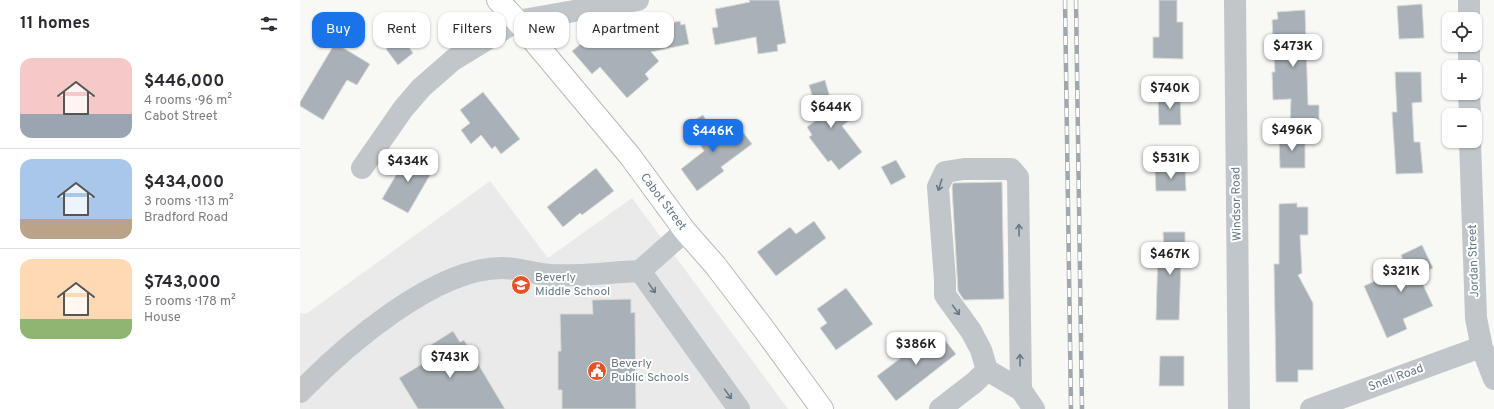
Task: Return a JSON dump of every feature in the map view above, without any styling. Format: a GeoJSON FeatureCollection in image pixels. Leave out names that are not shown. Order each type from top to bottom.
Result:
{"type":"FeatureCollection","features":[{"type":"Feature","properties":{"kind":"highway","name":"Cabot Street"},"geometry":{"type":"LineString","coordinates":[[498,0],[514,17]]}},
{"type":"Feature","properties":{"kind":"highway","name":"Cabot Street"},"geometry":{"type":"LineString","coordinates":[[540,48],[630,156],[685,231],[714,265],[763,328],[822,409]]}},
{"type":"Feature","properties":{"kind":"street"},"geometry":{"type":"LineString","coordinates":[[565,12],[638,0]]}},
{"type":"Feature","properties":{"kind":"street","name":"Windsor Road"},"geometry":{"type":"LineString","coordinates":[[1235,0],[1239,409]]}},
{"type":"Feature","properties":{"kind":"street"},"geometry":{"type":"LineString","coordinates":[[1469,0],[1469,12]]}},
{"type":"Feature","properties":{"kind":"street"},"geometry":{"type":"LineString","coordinates":[[362,168],[403,109],[421,88],[453,60],[514,22]]}},
{"type":"Feature","properties":{"kind":"street","name":"Jordan Street"},"geometry":{"type":"LineString","coordinates":[[1470,148],[1476,318],[1482,347],[1494,379]]}},
{"type":"Feature","properties":{"kind":"street"},"geometry":{"type":"LineString","coordinates":[[1021,390],[1018,177],[1011,169],[964,169],[946,172],[938,187],[946,280],[945,295],[971,331],[982,350],[987,370],[1021,390],[1034,409]]}},
{"type":"Feature","properties":{"kind":"street"},"geometry":{"type":"LineString","coordinates":[[300,392],[322,369],[366,331],[427,291],[473,271],[502,268],[550,275],[640,271],[685,231]]}},
{"type":"Feature","properties":{"kind":"street"},"geometry":{"type":"LineString","coordinates":[[640,271],[739,409]]}},
{"type":"Feature","properties":{"kind":"street","name":"Snell Road"},"geometry":{"type":"LineString","coordinates":[[1311,409],[1482,347]]}},
{"type":"Feature","properties":{"kind":"street"},"geometry":{"type":"LineString","coordinates":[[940,409],[975,382],[987,370]]}},
{"type":"Feature","properties":{"kind":"shaded area","name":"Beverly Middle School"},"geometry":{"type":"Polygon","coordinates":[[[490,181],[548,258],[632,198],[788,409],[300,409],[300,313],[306,314],[490,181]]]}},
{"type":"Feature","properties":{"kind":"building"},"geometry":{"type":"Polygon","coordinates":[[[749,0],[779,0],[786,43],[777,45],[778,51],[758,54],[756,37],[715,45],[712,28],[718,27],[715,9],[750,2],[749,0]]]}},
{"type":"Feature","properties":{"kind":"building"},"geometry":{"type":"Polygon","coordinates":[[[1159,0],[1177,0],[1177,22],[1183,22],[1183,59],[1153,58],[1153,37],[1159,37],[1159,0]]]}},
{"type":"Feature","properties":{"kind":"building"},"geometry":{"type":"Polygon","coordinates":[[[1422,4],[1424,38],[1399,39],[1397,6],[1422,4]]]}},
{"type":"Feature","properties":{"kind":"building"},"geometry":{"type":"Polygon","coordinates":[[[1305,10],[1308,105],[1319,105],[1319,127],[1290,126],[1291,99],[1273,100],[1272,72],[1275,72],[1272,20],[1278,19],[1277,12],[1305,10]]]}},
{"type":"Feature","properties":{"kind":"building"},"geometry":{"type":"Polygon","coordinates":[[[680,21],[681,25],[685,24],[689,44],[674,47],[674,22],[680,21]]]}},
{"type":"Feature","properties":{"kind":"building"},"geometry":{"type":"Polygon","coordinates":[[[577,47],[670,48],[651,52],[659,61],[645,74],[649,79],[627,98],[600,67],[592,74],[572,51],[577,47]]]}},
{"type":"Feature","properties":{"kind":"building"},"geometry":{"type":"Polygon","coordinates":[[[332,48],[343,48],[370,64],[357,85],[347,80],[323,120],[300,106],[300,102],[332,48]]]}},
{"type":"Feature","properties":{"kind":"building"},"geometry":{"type":"Polygon","coordinates":[[[410,48],[413,53],[398,65],[386,49],[410,48]]]}},
{"type":"Feature","properties":{"kind":"building"},"geometry":{"type":"Polygon","coordinates":[[[1395,72],[1421,72],[1422,102],[1412,103],[1414,142],[1420,142],[1423,173],[1396,174],[1392,112],[1397,112],[1395,72]]]}},
{"type":"Feature","properties":{"kind":"building"},"geometry":{"type":"Polygon","coordinates":[[[825,80],[834,112],[841,106],[851,119],[842,126],[862,152],[839,170],[831,160],[828,162],[809,137],[812,135],[807,127],[819,118],[809,85],[825,80]]]}},
{"type":"Feature","properties":{"kind":"building"},"geometry":{"type":"Polygon","coordinates":[[[483,92],[520,139],[501,154],[495,146],[492,149],[481,135],[471,144],[461,130],[470,123],[460,110],[483,92]]]}},
{"type":"Feature","properties":{"kind":"building"},"geometry":{"type":"Polygon","coordinates":[[[1180,94],[1181,125],[1159,125],[1158,95],[1180,94]]]}},
{"type":"Feature","properties":{"kind":"building"},"geometry":{"type":"Polygon","coordinates":[[[703,115],[719,142],[739,127],[752,144],[721,167],[724,171],[697,191],[681,169],[704,151],[688,124],[703,115]]]}},
{"type":"Feature","properties":{"kind":"building"},"geometry":{"type":"Polygon","coordinates":[[[1279,137],[1305,137],[1305,168],[1280,168],[1279,137]]]}},
{"type":"Feature","properties":{"kind":"building"},"geometry":{"type":"Polygon","coordinates":[[[409,153],[434,168],[408,213],[382,199],[409,153]]]}},
{"type":"Feature","properties":{"kind":"building"},"geometry":{"type":"Polygon","coordinates":[[[896,160],[906,177],[891,185],[881,167],[896,160]]]}},
{"type":"Feature","properties":{"kind":"building"},"geometry":{"type":"Polygon","coordinates":[[[596,168],[614,191],[582,215],[580,213],[563,227],[547,207],[596,168]]]}},
{"type":"Feature","properties":{"kind":"building"},"geometry":{"type":"Polygon","coordinates":[[[1185,168],[1186,191],[1156,191],[1155,169],[1185,168]]]}},
{"type":"Feature","properties":{"kind":"building"},"geometry":{"type":"Polygon","coordinates":[[[1002,182],[1004,299],[964,300],[958,291],[953,183],[1002,182]]]}},
{"type":"Feature","properties":{"kind":"building"},"geometry":{"type":"Polygon","coordinates":[[[1297,203],[1297,207],[1308,207],[1308,235],[1300,235],[1302,273],[1298,275],[1313,303],[1313,370],[1298,370],[1298,382],[1276,382],[1274,264],[1279,264],[1279,204],[1297,203]]]}},
{"type":"Feature","properties":{"kind":"building"},"geometry":{"type":"Polygon","coordinates":[[[814,221],[826,238],[776,276],[757,252],[790,227],[796,234],[814,221]]]}},
{"type":"Feature","properties":{"kind":"building"},"geometry":{"type":"Polygon","coordinates":[[[1163,232],[1185,232],[1185,262],[1181,262],[1179,320],[1156,320],[1158,250],[1164,250],[1163,232]]]}},
{"type":"Feature","properties":{"kind":"building"},"geometry":{"type":"Polygon","coordinates":[[[1422,245],[1433,268],[1418,274],[1433,306],[1403,319],[1407,329],[1387,338],[1364,286],[1402,269],[1399,262],[1403,260],[1401,255],[1422,245]]]}},
{"type":"Feature","properties":{"kind":"building"},"geometry":{"type":"Polygon","coordinates":[[[846,288],[873,324],[836,350],[820,328],[827,323],[817,309],[846,288]]]}},
{"type":"Feature","properties":{"kind":"building","name":"Beverly Public Schools"},"geometry":{"type":"Polygon","coordinates":[[[631,299],[631,313],[635,312],[636,409],[562,409],[562,390],[558,390],[558,351],[561,351],[560,314],[593,314],[592,300],[631,299]]]}},
{"type":"Feature","properties":{"kind":"building"},"geometry":{"type":"Polygon","coordinates":[[[453,331],[460,342],[464,340],[505,409],[418,409],[399,378],[427,361],[421,351],[453,331]]]}},
{"type":"Feature","properties":{"kind":"building"},"geometry":{"type":"Polygon","coordinates":[[[939,333],[956,354],[896,401],[877,376],[930,336],[931,339],[939,333]]]}},
{"type":"Feature","properties":{"kind":"building"},"geometry":{"type":"Polygon","coordinates":[[[1160,356],[1184,356],[1184,386],[1159,386],[1160,356]]]}},
{"type":"Feature","properties":{"kind":"railway"},"geometry":{"type":"LineString","coordinates":[[1065,0],[1071,409]]}},
{"type":"Feature","properties":{"kind":"railway"},"geometry":{"type":"LineString","coordinates":[[1076,0],[1082,409]]}},
{"type":"Feature","properties":{"kind":"place","name":"Beverly Middle School"},"geometry":{"type":"Point","coordinates":[521,285]}},
{"type":"Feature","properties":{"kind":"place","name":"Beverly Public Schools"},"geometry":{"type":"Point","coordinates":[597,371]}}]}
